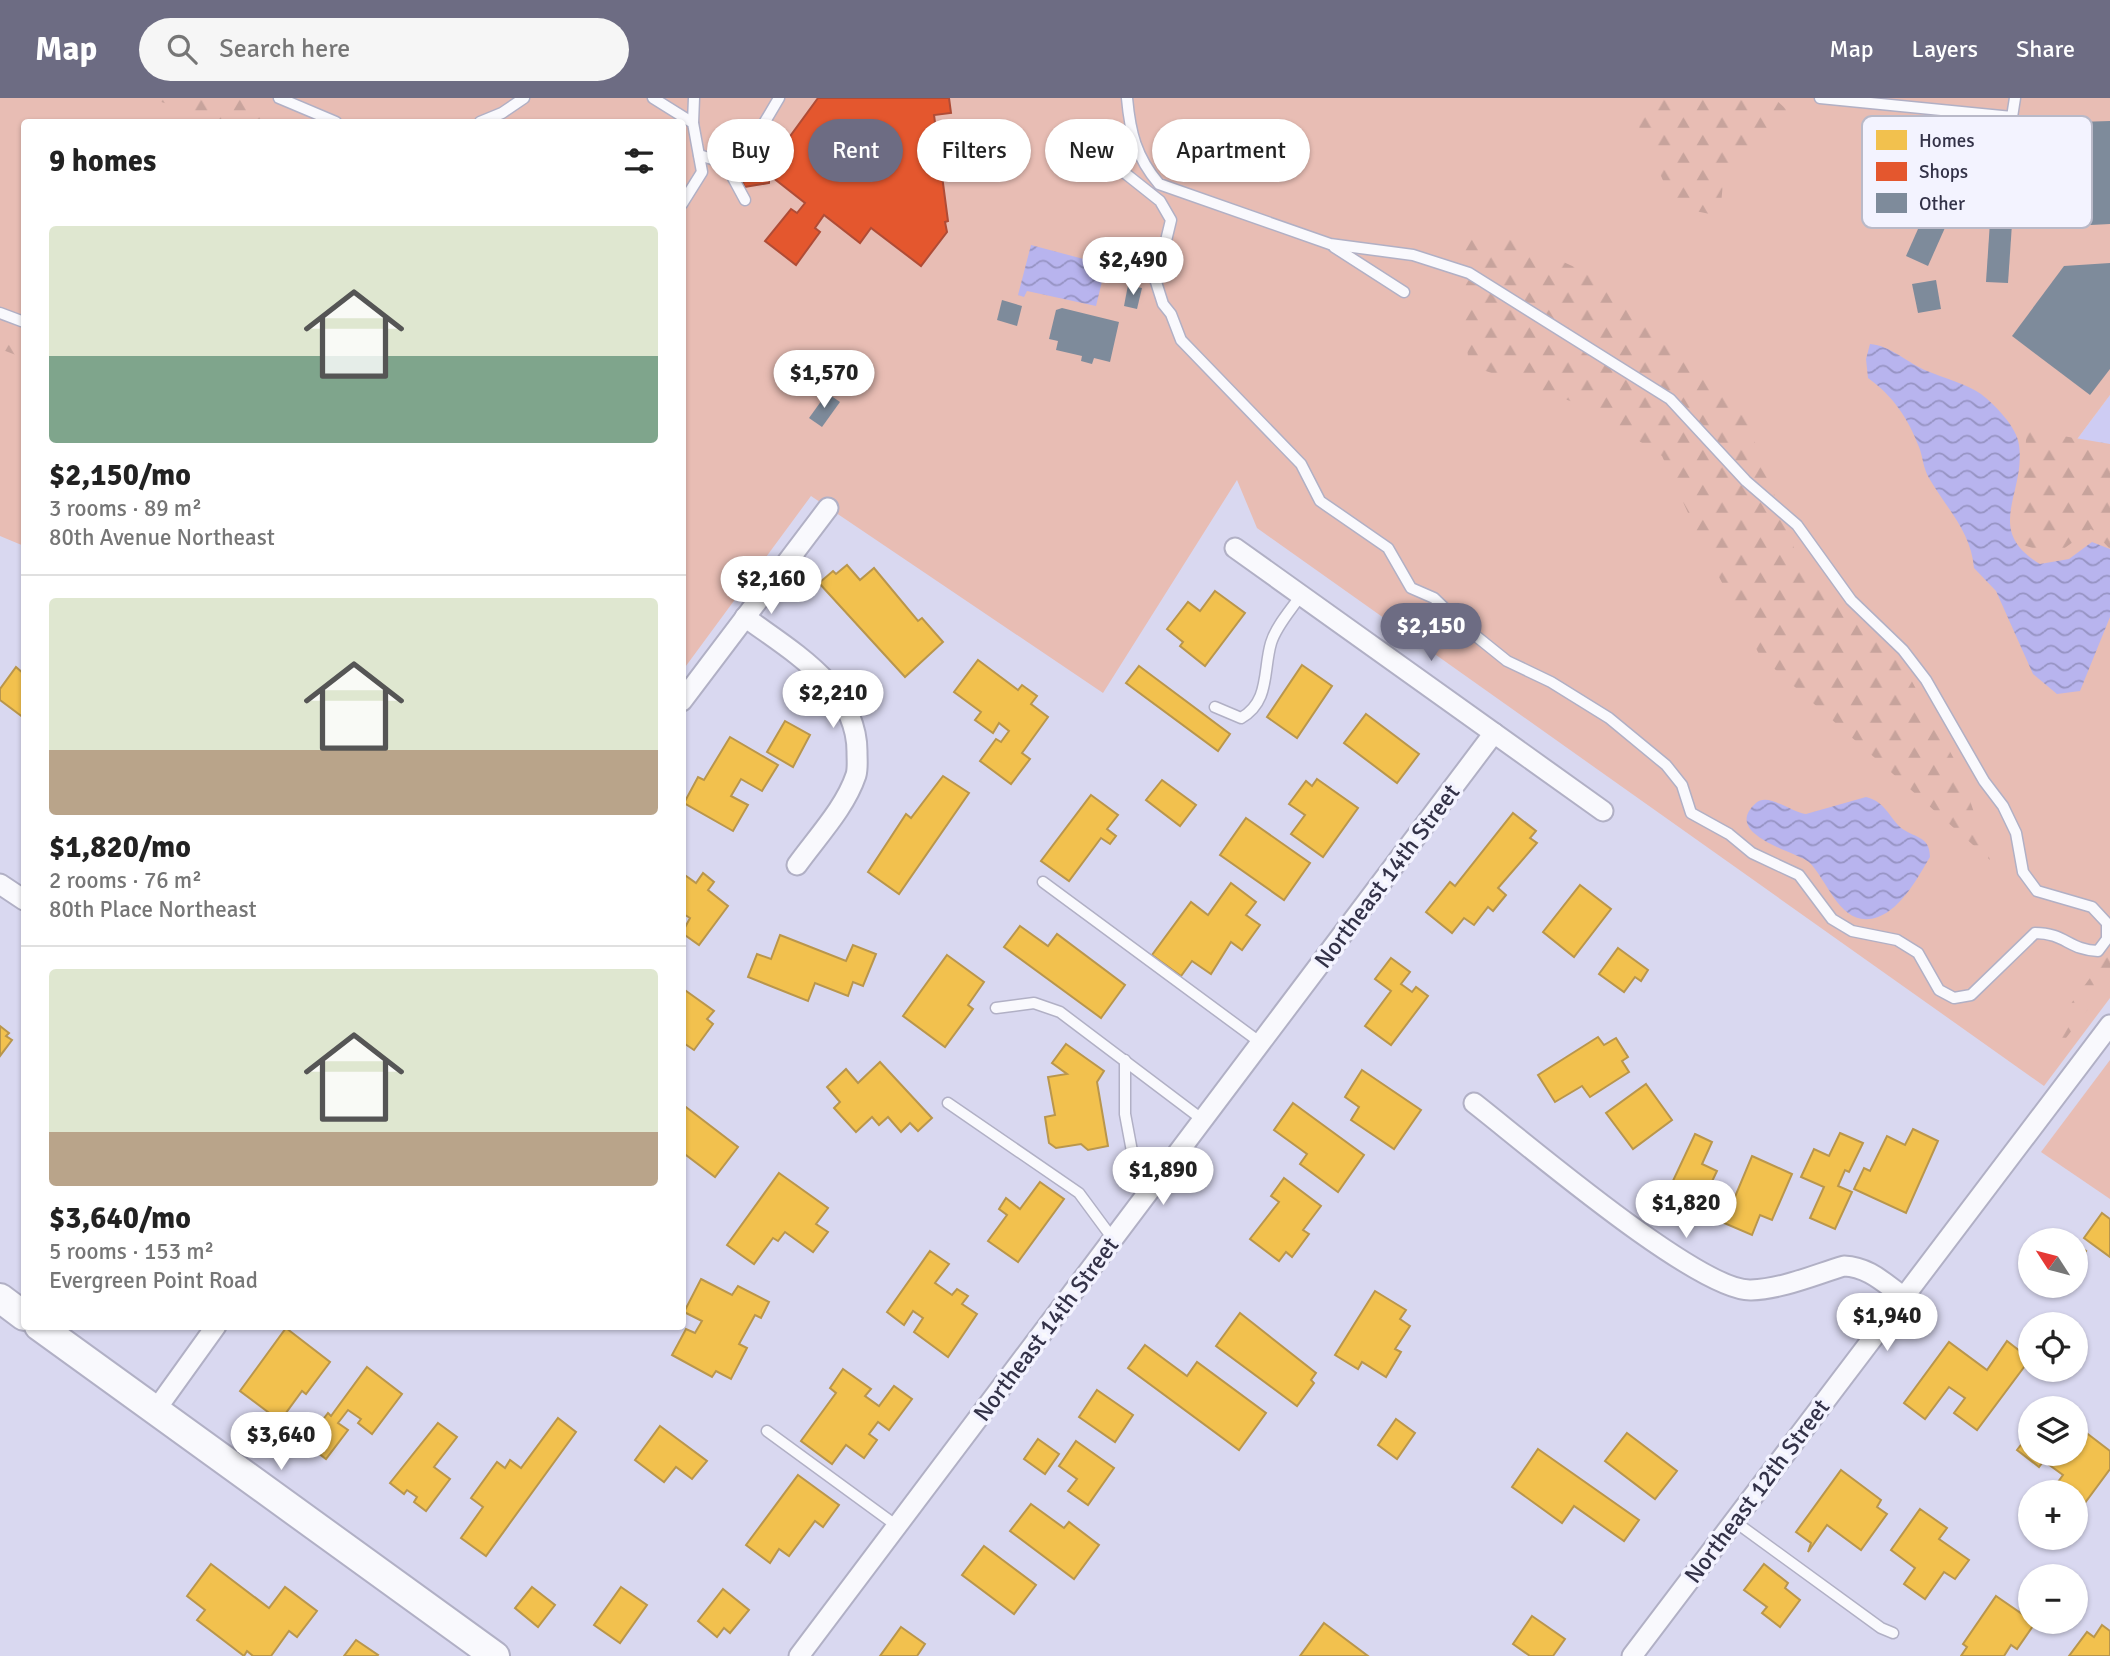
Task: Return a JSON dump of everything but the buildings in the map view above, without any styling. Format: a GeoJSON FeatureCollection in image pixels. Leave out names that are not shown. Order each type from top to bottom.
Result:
{"type":"FeatureCollection","features":[{"type":"Feature","properties":{"kind":"street"},"geometry":{"type":"LineString","coordinates":[[686,696],[828,508]]}},
{"type":"Feature","properties":{"kind":"street"},"geometry":{"type":"LineString","coordinates":[[1235,548],[1603,811]]}},
{"type":"Feature","properties":{"kind":"street"},"geometry":{"type":"LineString","coordinates":[[745,617],[816,670],[834,689],[850,716],[857,742],[857,772],[846,798],[797,866]]}},
{"type":"Feature","properties":{"kind":"street","name":"Northeast 14th Street"},"geometry":{"type":"LineString","coordinates":[[799,1656],[1494,733]]}},
{"type":"Feature","properties":{"kind":"street"},"geometry":{"type":"LineString","coordinates":[[0,884],[21,898]]}},
{"type":"Feature","properties":{"kind":"street","name":"Northeast 12th Street"},"geometry":{"type":"LineString","coordinates":[[1632,1656],[2110,1026]]}},
{"type":"Feature","properties":{"kind":"street"},"geometry":{"type":"LineString","coordinates":[[1474,1103],[1633,1226],[1697,1272],[1728,1287],[1750,1290],[1785,1284],[1844,1266],[1854,1266],[1868,1270],[1904,1297]]}},
{"type":"Feature","properties":{"kind":"street"},"geometry":{"type":"LineString","coordinates":[[0,1298],[21,1314]]}},
{"type":"Feature","properties":{"kind":"street"},"geometry":{"type":"LineString","coordinates":[[44,1330],[495,1656]]}},
{"type":"Feature","properties":{"kind":"street"},"geometry":{"type":"LineString","coordinates":[[155,1411],[213,1330]]}},
{"type":"Feature","properties":{"kind":"lane"},"geometry":{"type":"LineString","coordinates":[[279,98],[329,119]]}},
{"type":"Feature","properties":{"kind":"lane"},"geometry":{"type":"LineString","coordinates":[[487,119],[524,98]]}},
{"type":"Feature","properties":{"kind":"lane"},"geometry":{"type":"LineString","coordinates":[[653,98],[685,119]]}},
{"type":"Feature","properties":{"kind":"lane"},"geometry":{"type":"LineString","coordinates":[[686,198],[702,172],[693,124],[694,98]]}},
{"type":"Feature","properties":{"kind":"lane"},"geometry":{"type":"LineString","coordinates":[[767,119],[779,98]]}},
{"type":"Feature","properties":{"kind":"lane"},"geometry":{"type":"LineString","coordinates":[[1127,98],[1132,140],[1145,168],[1159,184],[1330,244],[1413,255],[1469,273],[1670,399],[1746,481],[1797,525],[1850,600],[1903,650],[1918,670],[1984,781],[2003,806],[2015,833],[2022,872],[2037,891],[2092,907],[2106,923],[2107,939],[2098,951],[2081,950],[2052,933],[2035,933],[1971,995],[1954,998],[1939,990],[1918,953],[1897,940],[1852,931],[1832,919],[1799,874],[1752,853],[1728,834],[1691,813],[1682,785],[1666,765],[1609,718],[1551,682],[1507,661],[1434,598],[1411,588],[1388,548],[1320,501],[1301,464],[1181,340],[1171,314],[1163,304],[1156,282],[1171,220],[1160,201],[1121,170],[1145,168]]}},
{"type":"Feature","properties":{"kind":"lane"},"geometry":{"type":"LineString","coordinates":[[1820,98],[2002,116]]}},
{"type":"Feature","properties":{"kind":"lane"},"geometry":{"type":"LineString","coordinates":[[2012,116],[2014,98]]}},
{"type":"Feature","properties":{"kind":"lane"},"geometry":{"type":"LineString","coordinates":[[686,119],[693,124]]}},
{"type":"Feature","properties":{"kind":"lane"},"geometry":{"type":"LineString","coordinates":[[699,155],[707,157]]}},
{"type":"Feature","properties":{"kind":"lane"},"geometry":{"type":"LineString","coordinates":[[735,182],[745,200]]}},
{"type":"Feature","properties":{"kind":"lane"},"geometry":{"type":"LineString","coordinates":[[1330,244],[1404,292]]}},
{"type":"Feature","properties":{"kind":"lane"},"geometry":{"type":"LineString","coordinates":[[0,313],[21,321]]}},
{"type":"Feature","properties":{"kind":"lane"},"geometry":{"type":"LineString","coordinates":[[1215,707],[1241,718],[1258,703],[1264,689],[1271,643],[1301,595]]}},
{"type":"Feature","properties":{"kind":"lane"},"geometry":{"type":"LineString","coordinates":[[1042,882],[1261,1043]]}},
{"type":"Feature","properties":{"kind":"lane"},"geometry":{"type":"LineString","coordinates":[[996,1007],[1034,1003],[1060,1012],[1203,1120]]}},
{"type":"Feature","properties":{"kind":"lane"},"geometry":{"type":"LineString","coordinates":[[1125,1059],[1125,1114],[1134,1162],[1153,1187]]}},
{"type":"Feature","properties":{"kind":"lane"},"geometry":{"type":"LineString","coordinates":[[948,1102],[1079,1193],[1113,1239]]}},
{"type":"Feature","properties":{"kind":"lane"},"geometry":{"type":"LineString","coordinates":[[766,1431],[897,1526]]}},
{"type":"Feature","properties":{"kind":"lane"},"geometry":{"type":"LineString","coordinates":[[1734,1521],[1881,1628],[1893,1633]]}},
{"type":"Feature","properties":{"kind":"shaded area"},"geometry":{"type":"Polygon","coordinates":[[[2110,395],[2110,481],[2069,450],[2110,395]]]}},
{"type":"Feature","properties":{"kind":"green space"},"geometry":{"type":"Polygon","coordinates":[[[0,98],[2110,98],[2110,395],[2069,450],[2110,481],[2110,998],[2044,1086],[1257,528],[1237,480],[1103,693],[811,496],[686,666],[686,119],[21,119],[21,545],[0,536],[0,98]]]}},
{"type":"Feature","properties":{"kind":"green space"},"geometry":{"type":"Polygon","coordinates":[[[149,98],[237,98],[295,119],[214,119],[149,98]]]}},
{"type":"Feature","properties":{"kind":"green space"},"geometry":{"type":"Polygon","coordinates":[[[1638,98],[1776,100],[1796,118],[1724,171],[1720,216],[1675,207],[1638,125],[1638,98]]]}},
{"type":"Feature","properties":{"kind":"green space"},"geometry":{"type":"Polygon","coordinates":[[[1454,235],[1513,239],[1627,291],[1745,416],[1799,561],[1896,652],[1959,768],[1990,860],[1760,656],[1705,550],[1662,456],[1587,407],[1469,365],[1454,235]]]}},
{"type":"Feature","properties":{"kind":"green space"},"geometry":{"type":"Polygon","coordinates":[[[0,292],[21,300],[21,357],[0,349],[0,292]]]}},
{"type":"Feature","properties":{"kind":"green space"},"geometry":{"type":"Polygon","coordinates":[[[2027,430],[2110,444],[2110,549],[2091,529],[2055,555],[2023,545],[2021,494],[2027,430]]]}},
{"type":"Feature","properties":{"kind":"green space"},"geometry":{"type":"Polygon","coordinates":[[[2110,951],[2110,980],[2063,1042],[2050,1032],[2110,951]]]}},
{"type":"Feature","properties":{"kind":"green space"},"geometry":{"type":"Polygon","coordinates":[[[2110,1060],[2110,1199],[2041,1152],[2110,1060]]]}},
{"type":"Feature","properties":{"kind":"water"},"geometry":{"type":"Polygon","coordinates":[[[1031,245],[1106,265],[1096,306],[1027,291],[1024,297],[1018,295],[1031,245]]]}},
{"type":"Feature","properties":{"kind":"water"},"geometry":{"type":"Polygon","coordinates":[[[1870,344],[1892,351],[1920,368],[1975,390],[2005,417],[2019,445],[2020,463],[2010,524],[2014,538],[2023,551],[2040,564],[2069,559],[2092,542],[2110,549],[2110,617],[2080,691],[2057,694],[2033,674],[1996,591],[1974,568],[1963,531],[1927,474],[1910,427],[1899,408],[1868,378],[1866,359],[1870,344]]]}},
{"type":"Feature","properties":{"kind":"water"},"geometry":{"type":"Polygon","coordinates":[[[1866,797],[1882,806],[1905,831],[1924,841],[1930,857],[1909,891],[1895,907],[1878,917],[1865,919],[1854,917],[1845,911],[1809,862],[1754,833],[1748,824],[1747,814],[1761,800],[1773,801],[1806,814],[1866,797]]]}}]}
